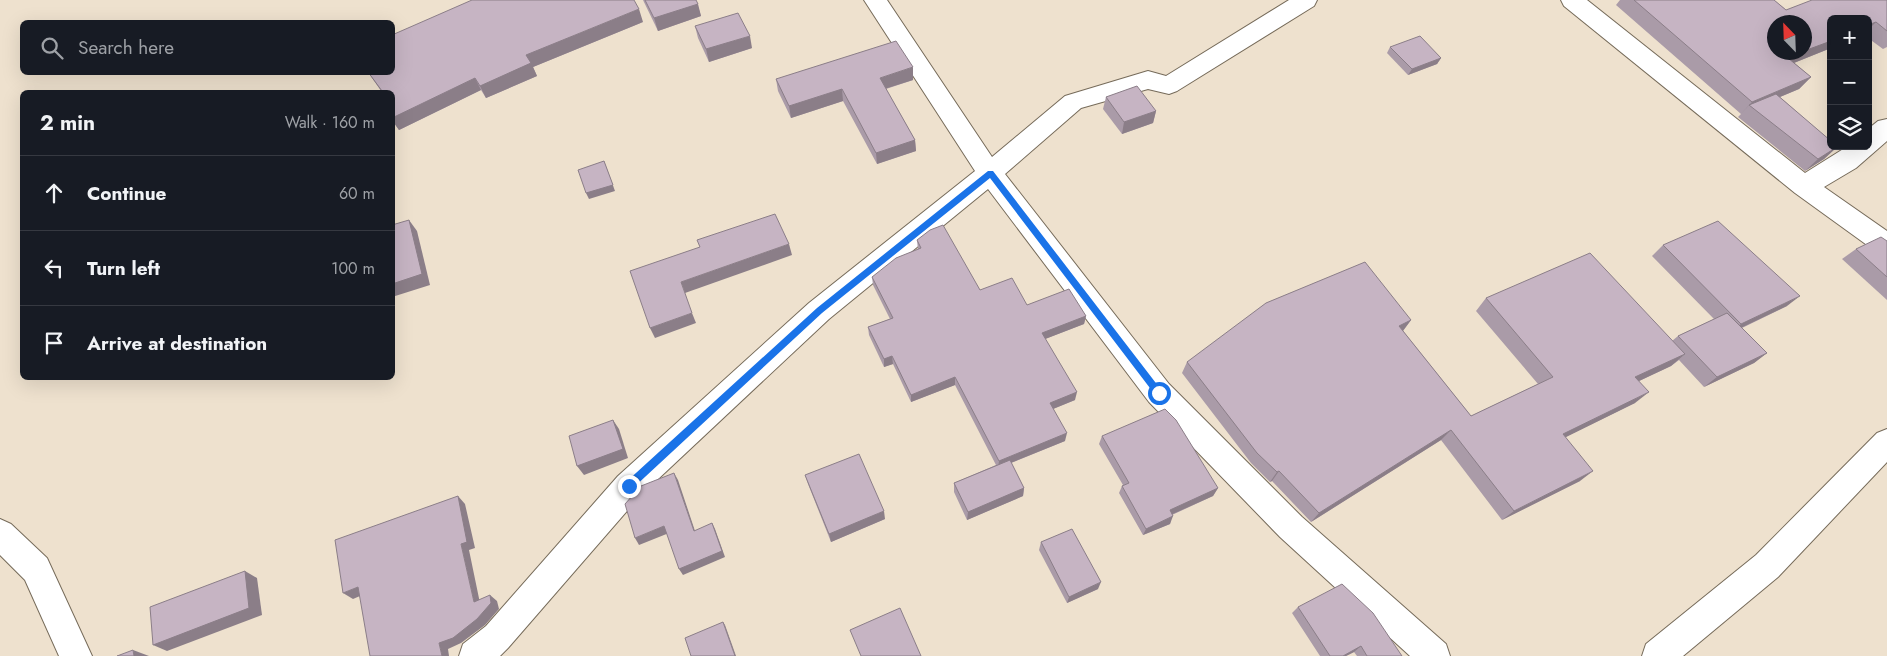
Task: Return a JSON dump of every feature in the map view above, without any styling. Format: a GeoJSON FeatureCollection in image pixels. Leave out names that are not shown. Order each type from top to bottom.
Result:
{"type":"FeatureCollection","features":[{"type":"Feature","properties":{"kind":"street"},"geometry":{"type":"LineString","coordinates":[[875,0],[990,173],[1159,393],[1290,527],[1434,656]]}},
{"type":"Feature","properties":{"kind":"street"},"geometry":{"type":"LineString","coordinates":[[475,656],[497,637],[629,486],[820,311],[990,173],[1073,102],[1148,80],[1169,85],[1306,0]]}},
{"type":"Feature","properties":{"kind":"street"},"geometry":{"type":"LineString","coordinates":[[1572,0],[1804,186],[1887,245]]}},
{"type":"Feature","properties":{"kind":"street"},"geometry":{"type":"LineString","coordinates":[[1872,140],[1887,128]]}},
{"type":"Feature","properties":{"kind":"street"},"geometry":{"type":"LineString","coordinates":[[1804,186],[1847,161],[1860,150]]}},
{"type":"Feature","properties":{"kind":"street"},"geometry":{"type":"LineString","coordinates":[[1658,656],[1768,566],[1887,442]]}},
{"type":"Feature","properties":{"kind":"street"},"geometry":{"type":"LineString","coordinates":[[0,534],[36,569],[76,656]]}},
{"type":"Feature","properties":{"kind":"building"},"geometry":{"type":"Polygon","coordinates":[[[472,0],[634,0],[639,9],[526,55],[531,63],[480,86],[475,78],[395,117],[395,90],[381,90],[370,75],[395,75],[395,34],[472,0]]]}},
{"type":"Feature","properties":{"kind":"building"},"geometry":{"type":"Polygon","coordinates":[[[645,0],[696,0],[698,4],[654,18],[645,0]]]}},
{"type":"Feature","properties":{"kind":"building"},"geometry":{"type":"Polygon","coordinates":[[[1634,0],[1774,0],[1786,10],[1812,0],[1887,0],[1887,31],[1876,22],[1872,24],[1872,15],[1827,15],[1827,42],[1812,48],[1812,15],[1767,15],[1767,60],[1790,60],[1811,77],[1752,102],[1634,0]]]}},
{"type":"Feature","properties":{"kind":"building"},"geometry":{"type":"Polygon","coordinates":[[[738,13],[750,36],[706,49],[695,26],[738,13]]]}},
{"type":"Feature","properties":{"kind":"building"},"geometry":{"type":"Polygon","coordinates":[[[1420,36],[1441,58],[1412,69],[1390,47],[1420,36]]]}},
{"type":"Feature","properties":{"kind":"building"},"geometry":{"type":"Polygon","coordinates":[[[896,41],[913,67],[880,78],[915,140],[876,153],[842,89],[789,106],[776,79],[896,41]]]}},
{"type":"Feature","properties":{"kind":"building"},"geometry":{"type":"Polygon","coordinates":[[[1137,86],[1156,111],[1124,122],[1106,97],[1137,86]]]}},
{"type":"Feature","properties":{"kind":"building"},"geometry":{"type":"Polygon","coordinates":[[[1776,94],[1827,138],[1827,150],[1832,150],[1818,159],[1749,105],[1776,94]]]}},
{"type":"Feature","properties":{"kind":"building"},"geometry":{"type":"Polygon","coordinates":[[[604,161],[613,185],[586,193],[578,170],[604,161]]]}},
{"type":"Feature","properties":{"kind":"building"},"geometry":{"type":"Polygon","coordinates":[[[775,214],[789,244],[681,282],[692,313],[650,328],[630,271],[700,247],[697,240],[775,214]]]}},
{"type":"Feature","properties":{"kind":"building"},"geometry":{"type":"Polygon","coordinates":[[[409,220],[422,274],[395,283],[395,224],[409,220]]]}},
{"type":"Feature","properties":{"kind":"building"},"geometry":{"type":"Polygon","coordinates":[[[1718,221],[1800,296],[1741,324],[1663,245],[1718,221]]]}},
{"type":"Feature","properties":{"kind":"building"},"geometry":{"type":"Polygon","coordinates":[[[943,225],[980,290],[1012,278],[1027,305],[1069,289],[1086,316],[1042,333],[1077,392],[1050,403],[1067,433],[999,461],[955,377],[911,395],[892,356],[884,359],[868,327],[893,318],[872,277],[896,258],[921,248],[917,240],[930,230],[943,225]]]}},
{"type":"Feature","properties":{"kind":"building"},"geometry":{"type":"Polygon","coordinates":[[[1881,237],[1887,241],[1887,277],[1856,249],[1881,237]]]}},
{"type":"Feature","properties":{"kind":"building"},"geometry":{"type":"Polygon","coordinates":[[[1590,253],[1685,354],[1635,377],[1649,392],[1563,434],[1593,471],[1514,511],[1451,430],[1319,513],[1279,471],[1277,472],[1257,453],[1187,362],[1266,303],[1365,262],[1411,320],[1399,326],[1471,416],[1553,377],[1486,298],[1590,253]]]}},
{"type":"Feature","properties":{"kind":"building"},"geometry":{"type":"Polygon","coordinates":[[[1727,313],[1767,353],[1717,377],[1678,336],[1727,313]]]}},
{"type":"Feature","properties":{"kind":"building"},"geometry":{"type":"Polygon","coordinates":[[[1165,409],[1176,420],[1218,488],[1170,510],[1173,516],[1146,529],[1122,486],[1129,483],[1102,436],[1165,409]]]}},
{"type":"Feature","properties":{"kind":"building"},"geometry":{"type":"Polygon","coordinates":[[[613,420],[623,449],[577,466],[569,436],[613,420]]]}},
{"type":"Feature","properties":{"kind":"building"},"geometry":{"type":"Polygon","coordinates":[[[859,454],[884,511],[829,534],[805,475],[859,454]]]}},
{"type":"Feature","properties":{"kind":"building"},"geometry":{"type":"Polygon","coordinates":[[[1010,460],[1024,488],[968,512],[954,483],[1010,460]]]}},
{"type":"Feature","properties":{"kind":"building"},"geometry":{"type":"Polygon","coordinates":[[[674,473],[694,531],[712,523],[722,551],[679,569],[664,526],[635,538],[625,504],[641,486],[674,473]]]}},
{"type":"Feature","properties":{"kind":"building"},"geometry":{"type":"Polygon","coordinates":[[[458,496],[467,542],[461,544],[474,602],[490,595],[491,603],[477,619],[453,638],[439,643],[442,656],[370,656],[358,587],[343,593],[335,540],[458,496]]]}},
{"type":"Feature","properties":{"kind":"building"},"geometry":{"type":"Polygon","coordinates":[[[1072,529],[1101,582],[1069,597],[1041,542],[1072,529]]]}},
{"type":"Feature","properties":{"kind":"building"},"geometry":{"type":"Polygon","coordinates":[[[245,571],[249,608],[153,645],[150,607],[245,571]]]}},
{"type":"Feature","properties":{"kind":"building"},"geometry":{"type":"Polygon","coordinates":[[[1342,584],[1373,613],[1402,656],[1367,656],[1361,646],[1343,656],[1330,656],[1298,607],[1342,584]]]}},
{"type":"Feature","properties":{"kind":"building"},"geometry":{"type":"Polygon","coordinates":[[[900,608],[921,656],[861,656],[850,630],[900,608]]]}},
{"type":"Feature","properties":{"kind":"building"},"geometry":{"type":"Polygon","coordinates":[[[723,622],[735,656],[691,656],[685,638],[723,622]]]}},
{"type":"Feature","properties":{"kind":"building"},"geometry":{"type":"Polygon","coordinates":[[[133,650],[134,656],[117,656],[133,650]]]}},
{"type":"Feature","properties":{"kind":"route"},"geometry":{"type":"LineString","coordinates":[[629,486],[820,311],[990,173],[1107,328],[1159,393]]}}]}
